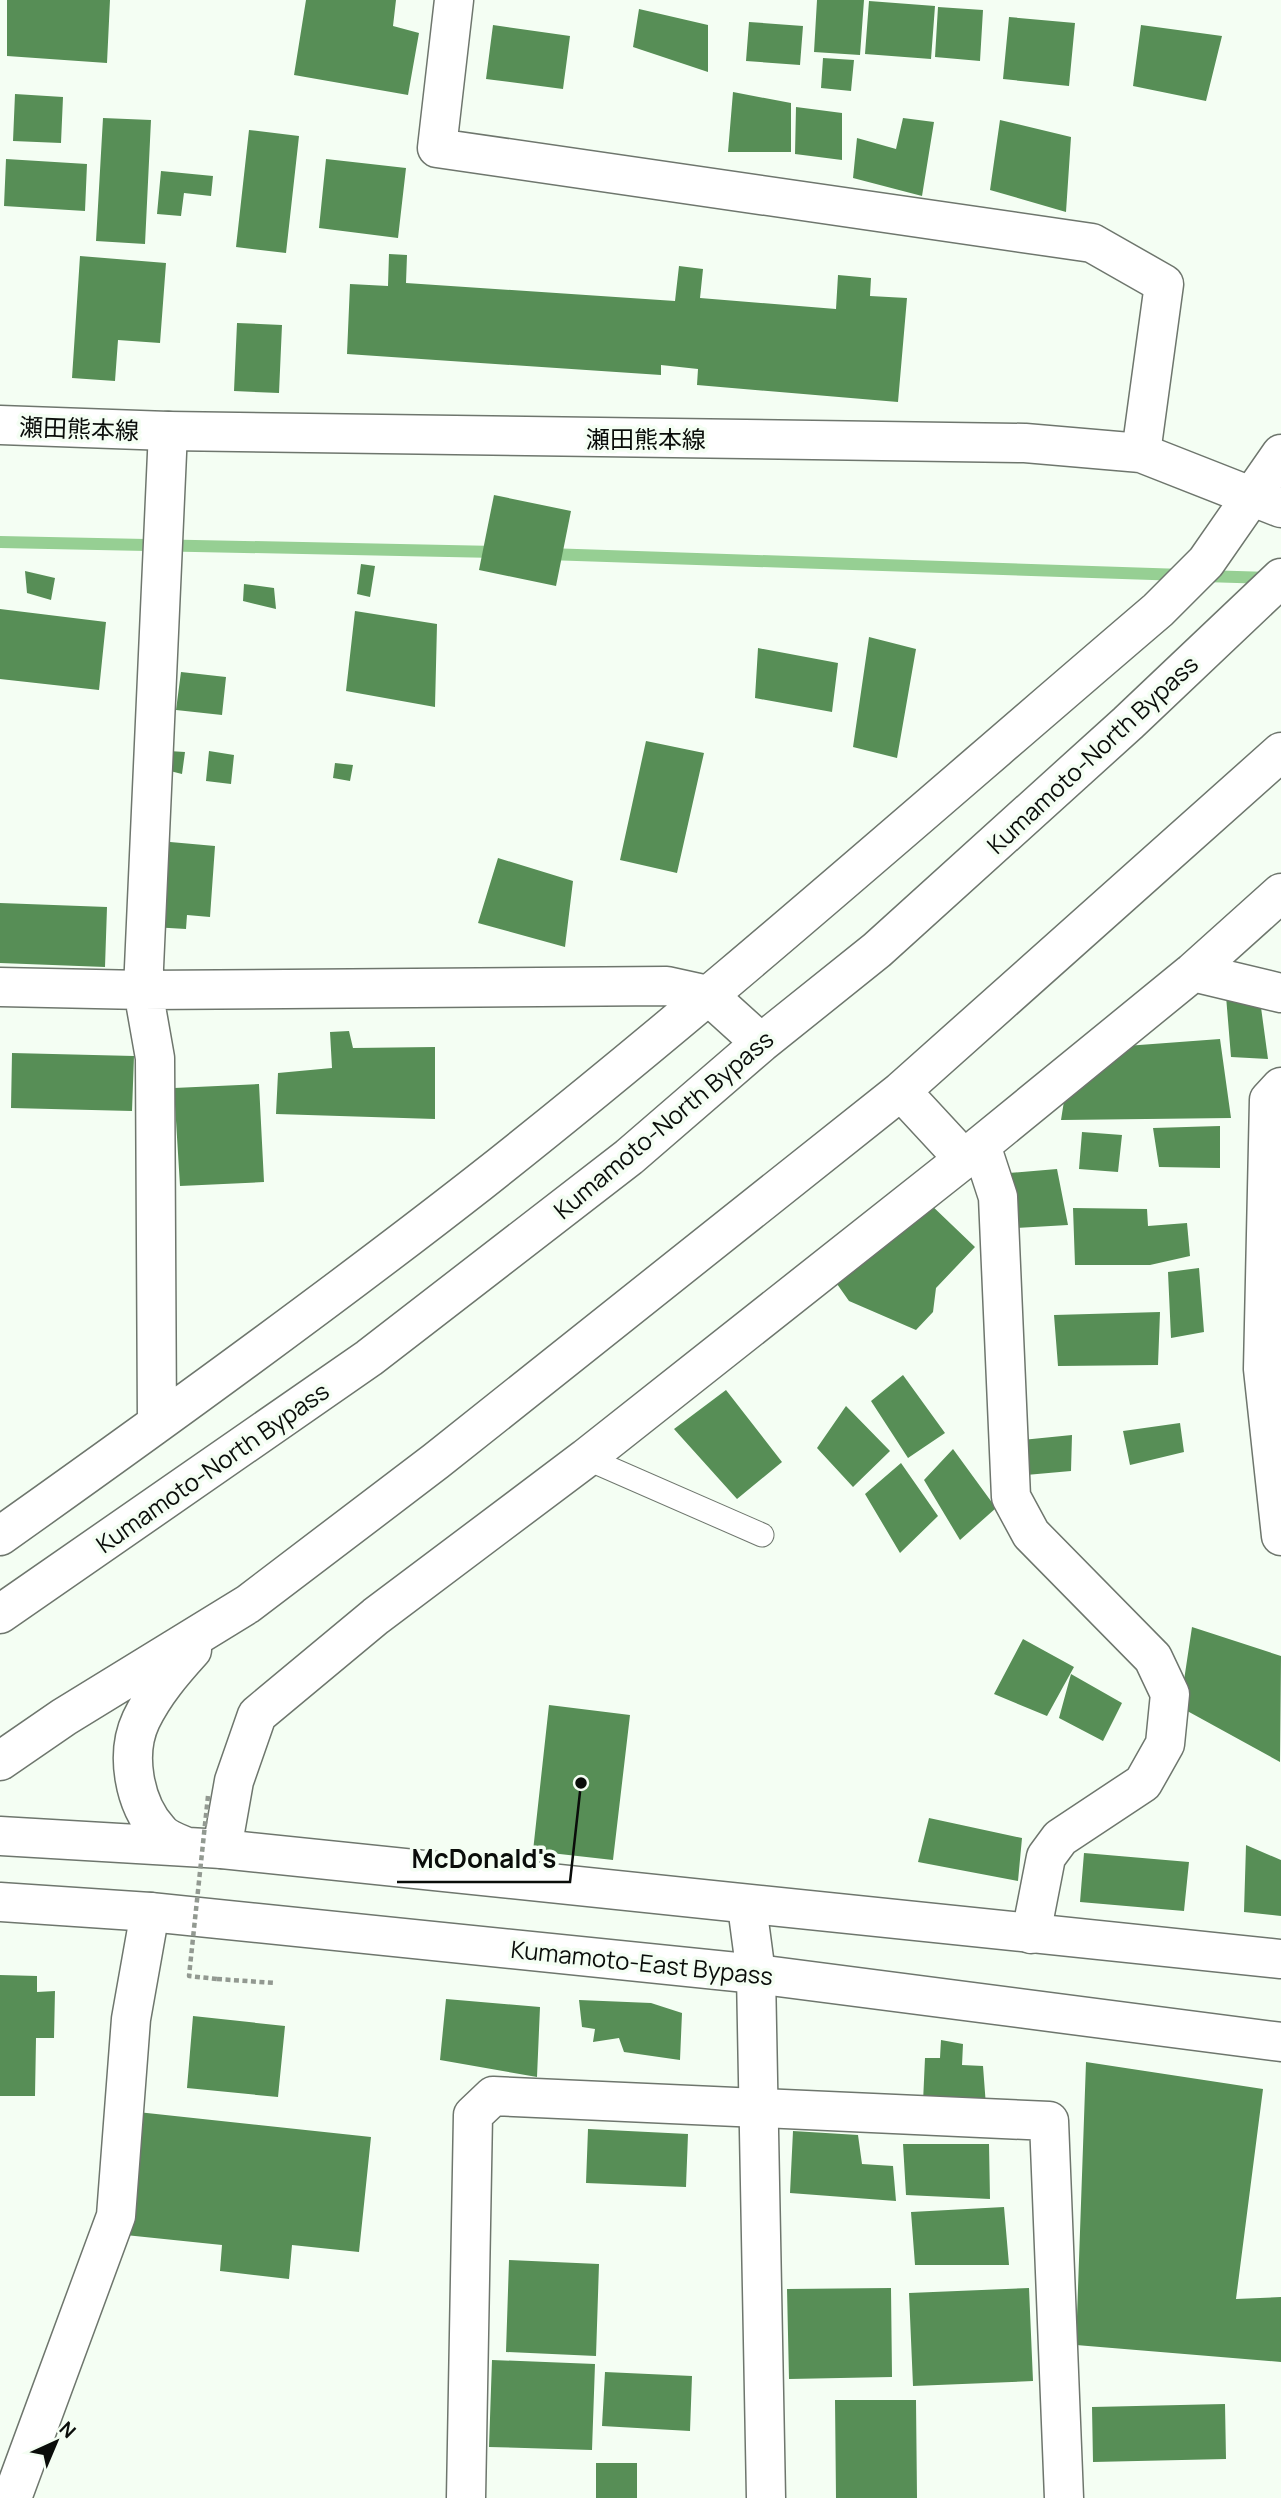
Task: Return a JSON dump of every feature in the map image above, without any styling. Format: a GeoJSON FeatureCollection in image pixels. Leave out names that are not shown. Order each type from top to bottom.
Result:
{"type":"FeatureCollection","features":[{"type":"Feature","properties":{"kind":"main road"},"geometry":{"type":"LineString","coordinates":[[454,0],[438,148],[1092,243],[1164,284],[1141,453]]}},
{"type":"Feature","properties":{"kind":"main road","name":"瀬田熊本線"},"geometry":{"type":"LineString","coordinates":[[0,425],[168,431],[1026,443],[1141,453],[1267,502]]}},
{"type":"Feature","properties":{"kind":"main road"},"geometry":{"type":"LineString","coordinates":[[157,1423],[155,1058],[143,990],[168,431]]}},
{"type":"Feature","properties":{"kind":"main road"},"geometry":{"type":"LineString","coordinates":[[0,1536],[157,1423],[479,1182],[708,995],[1158,610],[1267,502],[1281,454]]}},
{"type":"Feature","properties":{"kind":"main road","name":"Kumamoto-North Bypass"},"geometry":{"type":"LineString","coordinates":[[0,1614],[369,1358],[629,1157],[761,1042],[877,950],[1128,723],[1281,578]]}},
{"type":"Feature","properties":{"kind":"main road"},"geometry":{"type":"LineString","coordinates":[[0,1761],[64,1717],[248,1604],[436,1461],[901,1091],[1281,752]]}},
{"type":"Feature","properties":{"kind":"main road"},"geometry":{"type":"LineString","coordinates":[[204,1848],[234,1781],[257,1715],[376,1616],[586,1458],[972,1152],[1193,972],[1281,893]]}},
{"type":"Feature","properties":{"kind":"main road"},"geometry":{"type":"LineString","coordinates":[[1193,972],[1281,993]]}},
{"type":"Feature","properties":{"kind":"main road"},"geometry":{"type":"LineString","coordinates":[[0,987],[143,990],[667,986],[708,995],[761,1042]]}},
{"type":"Feature","properties":{"kind":"main road"},"geometry":{"type":"LineString","coordinates":[[1281,1087],[1269,1100],[1263,1369],[1281,1536]]}},
{"type":"Feature","properties":{"kind":"main road"},"geometry":{"type":"LineString","coordinates":[[901,1091],[972,1152],[999,1197],[1011,1497],[1031,1534],[1153,1658],[1170,1693],[1164,1744],[1143,1783],[1060,1838],[1046,1857],[1031,1934]]}},
{"type":"Feature","properties":{"kind":"main road"},"geometry":{"type":"LineString","coordinates":[[204,1848],[160,1834],[144,1812],[136,1787],[134,1759],[140,1722],[165,1681],[211,1627]]}},
{"type":"Feature","properties":{"kind":"main road"},"geometry":{"type":"LineString","coordinates":[[0,1836],[204,1848],[1281,1959]]}},
{"type":"Feature","properties":{"kind":"main road"},"geometry":{"type":"LineString","coordinates":[[0,1884],[54,1906]]}},
{"type":"Feature","properties":{"kind":"main road","name":"Kumamoto-East Bypass"},"geometry":{"type":"LineString","coordinates":[[0,1902],[150,1912],[756,1973],[1281,2042]]}},
{"type":"Feature","properties":{"kind":"main road"},"geometry":{"type":"LineString","coordinates":[[747,1906],[756,1973],[766,2498]]}},
{"type":"Feature","properties":{"kind":"main road"},"geometry":{"type":"LineString","coordinates":[[12,2498],[116,2216],[131,2019],[150,1912]]}},
{"type":"Feature","properties":{"kind":"main road"},"geometry":{"type":"LineString","coordinates":[[466,2498],[473,2115],[493,2096],[1049,2121],[1064,2498]]}},
{"type":"Feature","properties":{"kind":"lane"},"geometry":{"type":"LineString","coordinates":[[586,1458],[762,1535]]}},
{"type":"Feature","properties":{"kind":"path"},"geometry":{"type":"LineString","coordinates":[[208,1796],[189,1976],[275,1983]]}},
{"type":"Feature","properties":{"kind":"building"},"geometry":{"type":"Polygon","coordinates":[[[7,0],[110,0],[107,63],[7,56],[7,0]]]}},
{"type":"Feature","properties":{"kind":"building"},"geometry":{"type":"Polygon","coordinates":[[[306,0],[396,0],[393,26],[419,33],[408,95],[294,75],[306,0]]]}},
{"type":"Feature","properties":{"kind":"building"},"geometry":{"type":"Polygon","coordinates":[[[817,0],[864,0],[860,55],[814,52],[817,0]]]}},
{"type":"Feature","properties":{"kind":"building"},"geometry":{"type":"Polygon","coordinates":[[[869,1],[935,6],[931,59],[865,54],[869,1]]]}},
{"type":"Feature","properties":{"kind":"building"},"geometry":{"type":"Polygon","coordinates":[[[938,7],[983,10],[980,61],[935,57],[938,7]]]}},
{"type":"Feature","properties":{"kind":"building"},"geometry":{"type":"Polygon","coordinates":[[[639,9],[708,25],[708,72],[633,47],[639,9]]]}},
{"type":"Feature","properties":{"kind":"building"},"geometry":{"type":"Polygon","coordinates":[[[1009,17],[1075,23],[1069,86],[1003,79],[1009,17]]]}},
{"type":"Feature","properties":{"kind":"building"},"geometry":{"type":"Polygon","coordinates":[[[749,22],[803,26],[800,65],[746,61],[749,22]]]}},
{"type":"Feature","properties":{"kind":"building"},"geometry":{"type":"Polygon","coordinates":[[[493,25],[570,36],[563,89],[486,79],[493,25]]]}},
{"type":"Feature","properties":{"kind":"building"},"geometry":{"type":"Polygon","coordinates":[[[1141,25],[1222,36],[1206,101],[1133,86],[1141,25]]]}},
{"type":"Feature","properties":{"kind":"building"},"geometry":{"type":"Polygon","coordinates":[[[823,58],[854,60],[851,91],[821,88],[823,58]]]}},
{"type":"Feature","properties":{"kind":"building"},"geometry":{"type":"Polygon","coordinates":[[[733,92],[791,103],[791,152],[728,152],[733,92]]]}},
{"type":"Feature","properties":{"kind":"building"},"geometry":{"type":"Polygon","coordinates":[[[15,94],[63,97],[61,143],[13,141],[15,94]]]}},
{"type":"Feature","properties":{"kind":"building"},"geometry":{"type":"Polygon","coordinates":[[[796,107],[842,113],[842,160],[795,154],[796,107]]]}},
{"type":"Feature","properties":{"kind":"building"},"geometry":{"type":"Polygon","coordinates":[[[103,118],[151,120],[145,244],[96,241],[103,118]]]}},
{"type":"Feature","properties":{"kind":"building"},"geometry":{"type":"Polygon","coordinates":[[[903,118],[934,122],[922,196],[853,178],[857,138],[896,149],[903,118]]]}},
{"type":"Feature","properties":{"kind":"building"},"geometry":{"type":"Polygon","coordinates":[[[1000,120],[1071,137],[1066,212],[990,190],[1000,120]]]}},
{"type":"Feature","properties":{"kind":"building"},"geometry":{"type":"Polygon","coordinates":[[[249,130],[299,136],[286,253],[236,247],[249,130]]]}},
{"type":"Feature","properties":{"kind":"building"},"geometry":{"type":"Polygon","coordinates":[[[6,159],[87,164],[85,211],[4,206],[6,159]]]}},
{"type":"Feature","properties":{"kind":"building"},"geometry":{"type":"Polygon","coordinates":[[[326,159],[406,168],[398,238],[319,228],[326,159]]]}},
{"type":"Feature","properties":{"kind":"building"},"geometry":{"type":"Polygon","coordinates":[[[161,171],[213,176],[211,196],[184,193],[181,216],[157,214],[161,171]]]}},
{"type":"Feature","properties":{"kind":"building"},"geometry":{"type":"Polygon","coordinates":[[[389,254],[407,255],[406,283],[675,301],[679,266],[703,269],[700,298],[836,309],[838,275],[871,278],[870,296],[907,298],[898,402],[697,385],[698,369],[661,365],[661,375],[347,354],[350,284],[388,286],[389,254]]]}},
{"type":"Feature","properties":{"kind":"building"},"geometry":{"type":"Polygon","coordinates":[[[80,256],[166,263],[160,343],[118,340],[115,381],[72,378],[80,256]]]}},
{"type":"Feature","properties":{"kind":"building"},"geometry":{"type":"Polygon","coordinates":[[[237,323],[282,325],[279,393],[234,391],[237,323]]]}},
{"type":"Feature","properties":{"kind":"building"},"geometry":{"type":"Polygon","coordinates":[[[494,495],[571,511],[556,586],[479,570],[494,495]]]}},
{"type":"Feature","properties":{"kind":"building"},"geometry":{"type":"Polygon","coordinates":[[[361,564],[375,566],[370,597],[357,594],[361,564]]]}},
{"type":"Feature","properties":{"kind":"building"},"geometry":{"type":"Polygon","coordinates":[[[25,571],[55,578],[51,600],[27,593],[25,571]]]}},
{"type":"Feature","properties":{"kind":"building"},"geometry":{"type":"Polygon","coordinates":[[[244,584],[274,588],[276,609],[243,601],[244,584]]]}},
{"type":"Feature","properties":{"kind":"building"},"geometry":{"type":"Polygon","coordinates":[[[0,609],[106,622],[99,690],[0,679],[0,609]]]}},
{"type":"Feature","properties":{"kind":"building"},"geometry":{"type":"Polygon","coordinates":[[[355,611],[437,624],[435,707],[346,691],[355,611]]]}},
{"type":"Feature","properties":{"kind":"building"},"geometry":{"type":"Polygon","coordinates":[[[869,637],[916,649],[897,758],[853,747],[869,637]]]}},
{"type":"Feature","properties":{"kind":"building"},"geometry":{"type":"Polygon","coordinates":[[[758,648],[838,663],[832,712],[755,698],[758,648]]]}},
{"type":"Feature","properties":{"kind":"building"},"geometry":{"type":"Polygon","coordinates":[[[181,672],[226,677],[222,715],[176,710],[181,672]]]}},
{"type":"Feature","properties":{"kind":"building"},"geometry":{"type":"Polygon","coordinates":[[[646,741],[704,753],[677,873],[620,860],[646,741]]]}},
{"type":"Feature","properties":{"kind":"building"},"geometry":{"type":"Polygon","coordinates":[[[169,751],[185,752],[182,774],[166,770],[169,751]]]}},
{"type":"Feature","properties":{"kind":"building"},"geometry":{"type":"Polygon","coordinates":[[[209,751],[234,755],[231,784],[206,781],[209,751]]]}},
{"type":"Feature","properties":{"kind":"building"},"geometry":{"type":"Polygon","coordinates":[[[335,763],[353,765],[350,781],[333,778],[335,763]]]}},
{"type":"Feature","properties":{"kind":"building"},"geometry":{"type":"Polygon","coordinates":[[[159,841],[215,846],[210,917],[187,915],[186,929],[152,927],[159,841]]]}},
{"type":"Feature","properties":{"kind":"building"},"geometry":{"type":"Polygon","coordinates":[[[498,858],[573,881],[565,947],[478,923],[498,858]]]}},
{"type":"Feature","properties":{"kind":"building"},"geometry":{"type":"Polygon","coordinates":[[[0,903],[107,907],[105,967],[0,963],[0,903]]]}},
{"type":"Feature","properties":{"kind":"building"},"geometry":{"type":"Polygon","coordinates":[[[1226,996],[1260,1000],[1268,1059],[1231,1057],[1226,996]]]}},
{"type":"Feature","properties":{"kind":"building"},"geometry":{"type":"Polygon","coordinates":[[[349,1031],[353,1048],[435,1047],[435,1119],[276,1114],[278,1073],[332,1068],[330,1032],[349,1031]]]}},
{"type":"Feature","properties":{"kind":"building"},"geometry":{"type":"Polygon","coordinates":[[[1220,1039],[1231,1118],[1061,1120],[1072,1050],[1220,1039]]]}},
{"type":"Feature","properties":{"kind":"building"},"geometry":{"type":"Polygon","coordinates":[[[12,1053],[134,1056],[132,1111],[11,1108],[12,1053]]]}},
{"type":"Feature","properties":{"kind":"building"},"geometry":{"type":"Polygon","coordinates":[[[259,1084],[264,1182],[180,1186],[174,1088],[259,1084]]]}},
{"type":"Feature","properties":{"kind":"building"},"geometry":{"type":"Polygon","coordinates":[[[1220,1126],[1220,1168],[1159,1167],[1153,1128],[1220,1126]]]}},
{"type":"Feature","properties":{"kind":"building"},"geometry":{"type":"Polygon","coordinates":[[[1082,1132],[1122,1135],[1118,1172],[1079,1169],[1082,1132]]]}},
{"type":"Feature","properties":{"kind":"building"},"geometry":{"type":"Polygon","coordinates":[[[1057,1169],[1068,1225],[1016,1228],[1009,1173],[1057,1169]]]}},
{"type":"Feature","properties":{"kind":"building"},"geometry":{"type":"Polygon","coordinates":[[[928,1202],[975,1247],[936,1288],[933,1312],[916,1330],[849,1301],[830,1274],[928,1202]]]}},
{"type":"Feature","properties":{"kind":"building"},"geometry":{"type":"Polygon","coordinates":[[[1073,1208],[1147,1209],[1148,1226],[1187,1223],[1190,1256],[1150,1265],[1075,1265],[1073,1208]]]}},
{"type":"Feature","properties":{"kind":"building"},"geometry":{"type":"Polygon","coordinates":[[[1199,1268],[1204,1332],[1171,1338],[1168,1272],[1199,1268]]]}},
{"type":"Feature","properties":{"kind":"building"},"geometry":{"type":"Polygon","coordinates":[[[1160,1312],[1158,1365],[1058,1366],[1054,1315],[1160,1312]]]}},
{"type":"Feature","properties":{"kind":"building"},"geometry":{"type":"Polygon","coordinates":[[[903,1375],[945,1433],[908,1458],[871,1401],[903,1375]]]}},
{"type":"Feature","properties":{"kind":"building"},"geometry":{"type":"Polygon","coordinates":[[[726,1390],[782,1462],[737,1499],[674,1429],[726,1390]]]}},
{"type":"Feature","properties":{"kind":"building"},"geometry":{"type":"Polygon","coordinates":[[[846,1406],[890,1451],[853,1487],[817,1448],[846,1406]]]}},
{"type":"Feature","properties":{"kind":"building"},"geometry":{"type":"Polygon","coordinates":[[[1180,1423],[1184,1452],[1130,1465],[1123,1431],[1180,1423]]]}},
{"type":"Feature","properties":{"kind":"building"},"geometry":{"type":"Polygon","coordinates":[[[1072,1435],[1071,1471],[1026,1475],[1022,1440],[1072,1435]]]}},
{"type":"Feature","properties":{"kind":"building"},"geometry":{"type":"Polygon","coordinates":[[[953,1449],[996,1508],[960,1540],[924,1480],[953,1449]]]}},
{"type":"Feature","properties":{"kind":"building"},"geometry":{"type":"Polygon","coordinates":[[[901,1463],[938,1516],[900,1553],[865,1494],[901,1463]]]}},
{"type":"Feature","properties":{"kind":"building"},"geometry":{"type":"Polygon","coordinates":[[[1192,1627],[1281,1656],[1280,1762],[1180,1707],[1192,1627]]]}},
{"type":"Feature","properties":{"kind":"building"},"geometry":{"type":"Polygon","coordinates":[[[1023,1639],[1074,1667],[1047,1716],[994,1694],[1023,1639]]]}},
{"type":"Feature","properties":{"kind":"building"},"geometry":{"type":"Polygon","coordinates":[[[1071,1674],[1122,1703],[1103,1741],[1059,1718],[1071,1674]]]}},
{"type":"Feature","properties":{"kind":"building"},"geometry":{"type":"Polygon","coordinates":[[[549,1705],[630,1715],[613,1860],[533,1851],[549,1705]]]}},
{"type":"Feature","properties":{"kind":"building"},"geometry":{"type":"Polygon","coordinates":[[[929,1818],[1022,1838],[1018,1881],[918,1862],[929,1818]]]}},
{"type":"Feature","properties":{"kind":"building"},"geometry":{"type":"Polygon","coordinates":[[[1246,1845],[1281,1860],[1281,1916],[1244,1912],[1246,1845]]]}},
{"type":"Feature","properties":{"kind":"building"},"geometry":{"type":"Polygon","coordinates":[[[1084,1853],[1189,1862],[1184,1911],[1080,1902],[1084,1853]]]}},
{"type":"Feature","properties":{"kind":"building"},"geometry":{"type":"Polygon","coordinates":[[[0,1975],[37,1976],[37,1992],[55,1991],[54,2038],[36,2038],[35,2096],[0,2096],[0,1975]]]}},
{"type":"Feature","properties":{"kind":"building"},"geometry":{"type":"Polygon","coordinates":[[[446,1999],[540,2007],[537,2077],[440,2060],[446,1999]]]}},
{"type":"Feature","properties":{"kind":"building"},"geometry":{"type":"Polygon","coordinates":[[[579,2000],[651,2003],[682,2013],[680,2060],[624,2052],[619,2038],[593,2042],[595,2029],[582,2027],[579,2000]]]}},
{"type":"Feature","properties":{"kind":"building"},"geometry":{"type":"Polygon","coordinates":[[[193,2016],[285,2026],[278,2097],[187,2088],[193,2016]]]}},
{"type":"Feature","properties":{"kind":"building"},"geometry":{"type":"Polygon","coordinates":[[[941,2040],[963,2044],[962,2065],[983,2066],[986,2106],[923,2102],[925,2058],[940,2058],[941,2040]]]}},
{"type":"Feature","properties":{"kind":"building"},"geometry":{"type":"Polygon","coordinates":[[[1086,2062],[1263,2089],[1236,2299],[1281,2297],[1281,2362],[1076,2345],[1086,2062]]]}},
{"type":"Feature","properties":{"kind":"building"},"geometry":{"type":"Polygon","coordinates":[[[119,2110],[371,2137],[359,2252],[292,2245],[289,2279],[220,2271],[222,2245],[106,2233],[119,2110]]]}},
{"type":"Feature","properties":{"kind":"building"},"geometry":{"type":"Polygon","coordinates":[[[588,2129],[688,2134],[686,2187],[586,2183],[588,2129]]]}},
{"type":"Feature","properties":{"kind":"building"},"geometry":{"type":"Polygon","coordinates":[[[793,2131],[858,2135],[862,2164],[893,2166],[896,2201],[790,2193],[793,2131]]]}},
{"type":"Feature","properties":{"kind":"building"},"geometry":{"type":"Polygon","coordinates":[[[903,2144],[989,2144],[990,2199],[906,2195],[903,2144]]]}},
{"type":"Feature","properties":{"kind":"building"},"geometry":{"type":"Polygon","coordinates":[[[1004,2207],[1009,2265],[915,2265],[911,2212],[1004,2207]]]}},
{"type":"Feature","properties":{"kind":"building"},"geometry":{"type":"Polygon","coordinates":[[[509,2260],[599,2264],[596,2356],[506,2352],[509,2260]]]}},
{"type":"Feature","properties":{"kind":"building"},"geometry":{"type":"Polygon","coordinates":[[[891,2288],[892,2377],[789,2379],[787,2289],[891,2288]]]}},
{"type":"Feature","properties":{"kind":"building"},"geometry":{"type":"Polygon","coordinates":[[[1029,2288],[1033,2381],[913,2386],[909,2293],[1029,2288]]]}},
{"type":"Feature","properties":{"kind":"building"},"geometry":{"type":"Polygon","coordinates":[[[492,2360],[595,2364],[592,2450],[489,2447],[492,2360]]]}},
{"type":"Feature","properties":{"kind":"building"},"geometry":{"type":"Polygon","coordinates":[[[605,2372],[692,2376],[690,2431],[602,2426],[605,2372]]]}},
{"type":"Feature","properties":{"kind":"building"},"geometry":{"type":"Polygon","coordinates":[[[835,2400],[916,2400],[917,2498],[836,2498],[835,2400]]]}},
{"type":"Feature","properties":{"kind":"building"},"geometry":{"type":"Polygon","coordinates":[[[1225,2404],[1226,2459],[1093,2462],[1092,2407],[1225,2404]]]}},
{"type":"Feature","properties":{"kind":"building"},"geometry":{"type":"Polygon","coordinates":[[[596,2463],[637,2463],[637,2498],[596,2498],[596,2463]]]}},
{"type":"Feature","properties":{"kind":"waterway"},"geometry":{"type":"LineString","coordinates":[[0,542],[497,552]]}},
{"type":"Feature","properties":{"kind":"waterway"},"geometry":{"type":"LineString","coordinates":[[547,554],[1183,575]]}},
{"type":"Feature","properties":{"kind":"waterway"},"geometry":{"type":"LineString","coordinates":[[1204,576],[1270,578]]}},
{"type":"Feature","properties":{"kind":"place","name":"McDonald's"},"geometry":{"type":"Point","coordinates":[581,1783]}}]}
